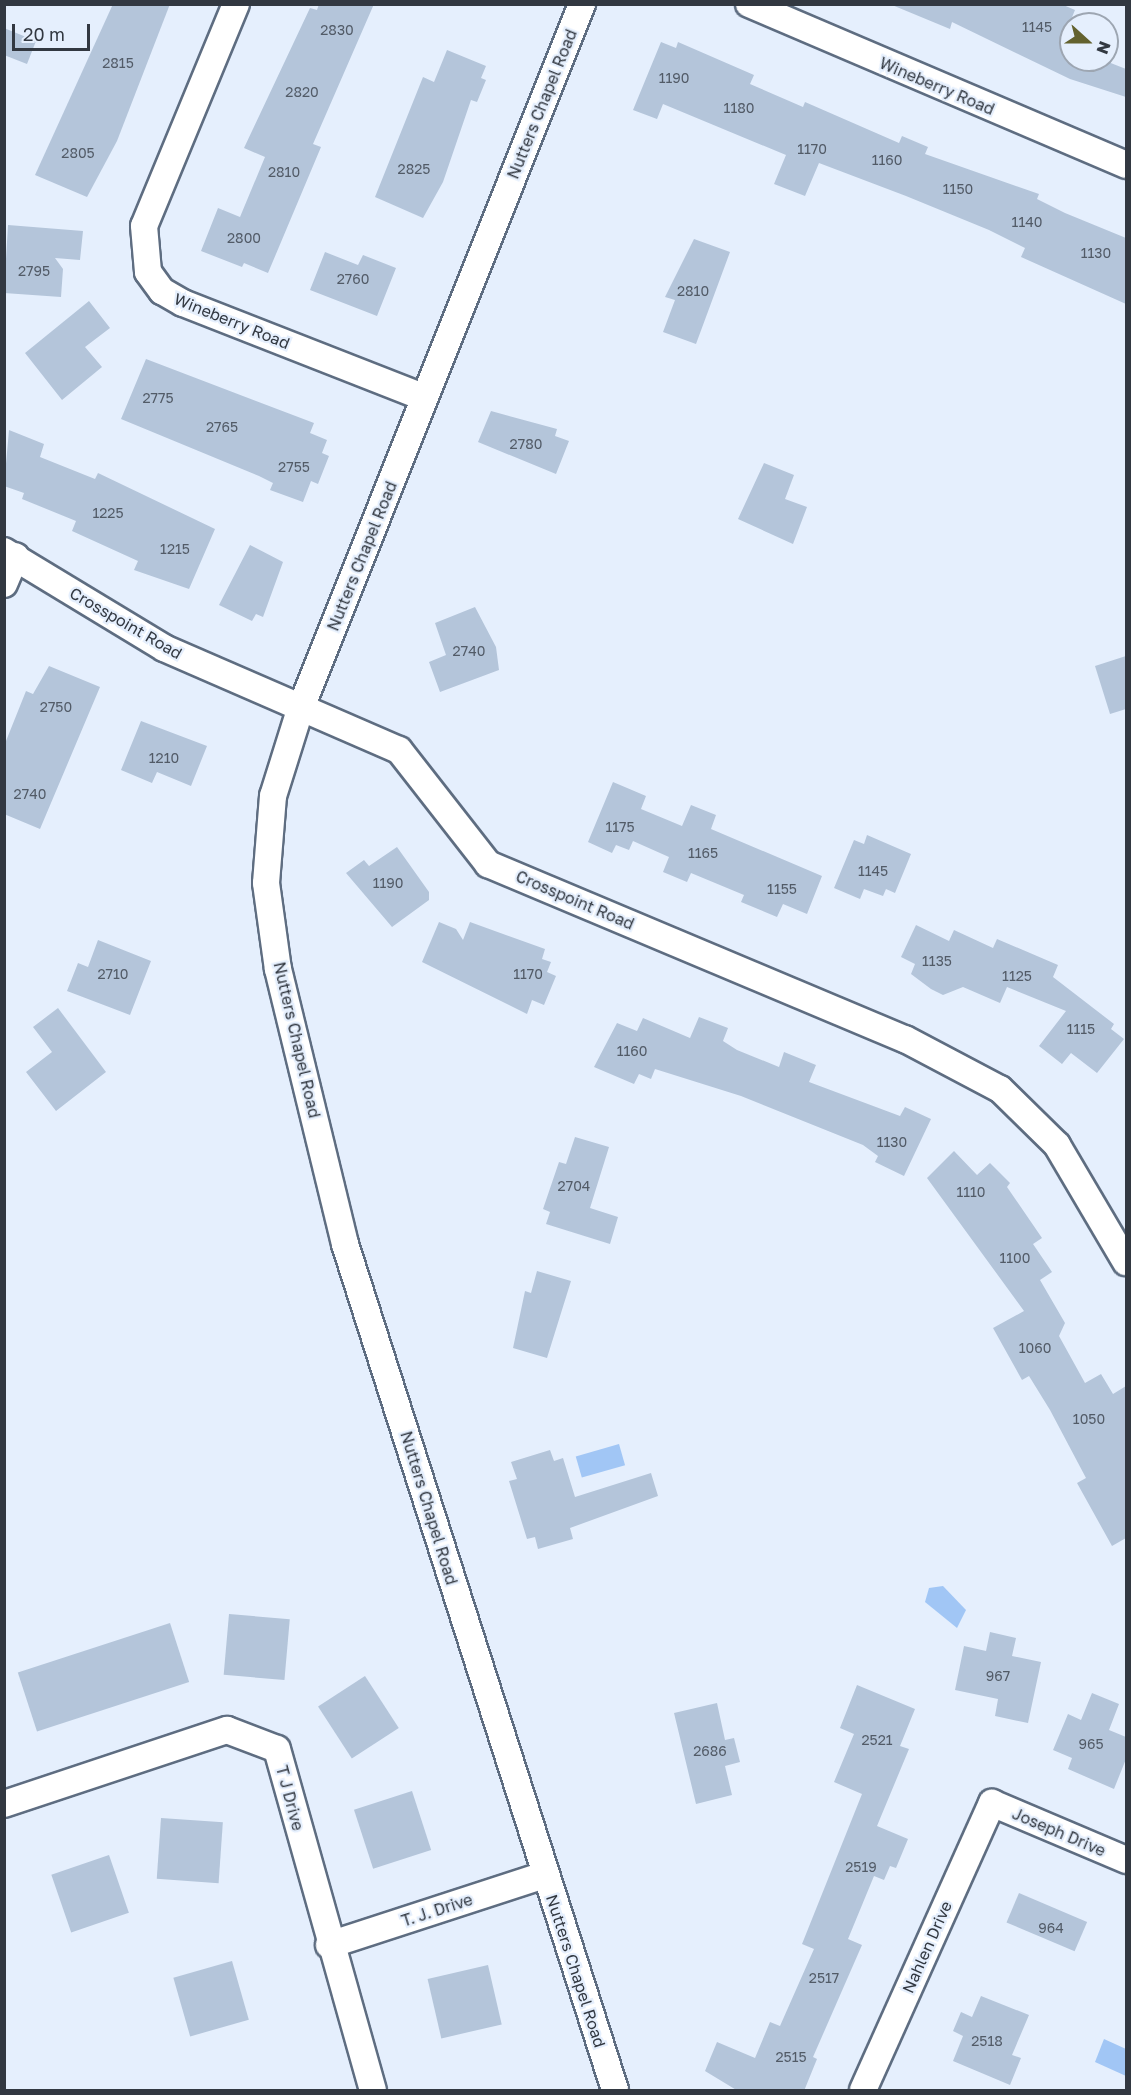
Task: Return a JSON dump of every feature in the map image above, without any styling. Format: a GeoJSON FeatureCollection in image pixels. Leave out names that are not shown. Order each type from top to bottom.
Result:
{"type":"FeatureCollection","features":[{"type":"Feature","properties":{"kind":"street","name":"Wineberry Road"},"geometry":{"type":"LineString","coordinates":[[236,4],[144,226],[148,272],[162,291],[183,303],[423,397]]}},
{"type":"Feature","properties":{"kind":"street","name":"Nutters Chapel Road"},"geometry":{"type":"LineString","coordinates":[[582,4],[423,397],[300,710],[273,796],[266,841],[278,969],[345,1244],[544,1875],[615,2091]]}},
{"type":"Feature","properties":{"kind":"street","name":"Wineberry Road"},"geometry":{"type":"LineString","coordinates":[[749,4],[1126,165]]}},
{"type":"Feature","properties":{"kind":"street","name":"Crosspoint Road"},"geometry":{"type":"LineString","coordinates":[[10,554],[164,648],[300,710],[399,750],[488,864],[905,1039],[1000,1089],[1057,1145],[1123,1248]]}},
{"type":"Feature","properties":{"kind":"street"},"geometry":{"type":"LineString","coordinates":[[4,584],[10,554]]}},
{"type":"Feature","properties":{"kind":"street","name":"T J Drive"},"geometry":{"type":"LineString","coordinates":[[4,1804],[227,1730],[277,1749],[329,1945],[373,2091]]}},
{"type":"Feature","properties":{"kind":"street","name":"Joseph Drive"},"geometry":{"type":"LineString","coordinates":[[992,1803],[1126,1860]]}},
{"type":"Feature","properties":{"kind":"street","name":"Nahlen Drive"},"geometry":{"type":"LineString","coordinates":[[863,2091],[992,1803]]}},
{"type":"Feature","properties":{"kind":"street","name":"T. J. Drive"},"geometry":{"type":"LineString","coordinates":[[329,1945],[544,1875]]}},
{"type":"Feature","properties":{"kind":"water"},"geometry":{"type":"Polygon","coordinates":[[[619,1444],[625,1465],[582,1478],[576,1456],[619,1444]]]}},
{"type":"Feature","properties":{"kind":"water"},"geometry":{"type":"Polygon","coordinates":[[[943,1586],[966,1610],[957,1628],[925,1602],[929,1588],[943,1586]]]}},
{"type":"Feature","properties":{"kind":"water"},"geometry":{"type":"Polygon","coordinates":[[[1104,2039],[1126,2049],[1126,2076],[1095,2062],[1104,2039]]]}},
{"type":"Feature","properties":{"kind":"building"},"geometry":{"type":"Polygon","coordinates":[[[113,4],[170,4],[117,141],[87,197],[35,175],[113,4]]]}},
{"type":"Feature","properties":{"kind":"building"},"geometry":{"type":"Polygon","coordinates":[[[319,4],[374,4],[313,144],[321,147],[268,273],[244,263],[242,267],[201,251],[218,208],[240,217],[265,157],[244,148],[310,8],[317,10],[319,4]]]}},
{"type":"Feature","properties":{"kind":"building"},"geometry":{"type":"Polygon","coordinates":[[[1061,4],[1075,10],[1074,12],[1059,12],[1059,72],[1119,72],[1119,66],[1126,69],[1126,97],[1070,79],[952,22],[950,29],[892,5],[1061,4]]]}},
{"type":"Feature","properties":{"kind":"building"},"geometry":{"type":"Polygon","coordinates":[[[4,28],[36,41],[27,64],[4,55],[4,28]]]}},
{"type":"Feature","properties":{"kind":"building"},"geometry":{"type":"Polygon","coordinates":[[[661,42],[676,48],[678,42],[754,75],[750,84],[803,107],[805,102],[899,143],[902,136],[928,147],[925,154],[1039,194],[1037,199],[1126,238],[1126,304],[1021,257],[1025,248],[989,230],[906,196],[819,163],[805,196],[774,184],[786,155],[663,104],[657,119],[633,110],[661,42]]]}},
{"type":"Feature","properties":{"kind":"building"},"geometry":{"type":"Polygon","coordinates":[[[447,50],[486,66],[481,78],[486,80],[477,102],[471,100],[443,182],[423,218],[375,197],[423,77],[434,82],[447,50]]]}},
{"type":"Feature","properties":{"kind":"building"},"geometry":{"type":"Polygon","coordinates":[[[8,225],[83,231],[80,260],[55,258],[63,269],[61,297],[4,293],[8,225]]]}},
{"type":"Feature","properties":{"kind":"building"},"geometry":{"type":"Polygon","coordinates":[[[694,239],[730,252],[696,344],[663,332],[675,300],[665,297],[694,239]]]}},
{"type":"Feature","properties":{"kind":"building"},"geometry":{"type":"Polygon","coordinates":[[[325,252],[358,265],[363,255],[396,268],[377,316],[310,290],[325,252]]]}},
{"type":"Feature","properties":{"kind":"building"},"geometry":{"type":"Polygon","coordinates":[[[89,301],[110,328],[85,347],[102,367],[62,400],[25,353],[89,301]]]}},
{"type":"Feature","properties":{"kind":"building"},"geometry":{"type":"Polygon","coordinates":[[[146,359],[314,423],[310,433],[327,440],[322,453],[329,456],[318,484],[311,481],[303,502],[270,490],[273,483],[259,476],[121,419],[146,359]]]}},
{"type":"Feature","properties":{"kind":"building"},"geometry":{"type":"Polygon","coordinates":[[[491,411],[557,429],[555,436],[569,441],[556,474],[478,442],[491,411]]]}},
{"type":"Feature","properties":{"kind":"building"},"geometry":{"type":"Polygon","coordinates":[[[9,430],[44,444],[40,457],[95,479],[98,473],[215,529],[189,589],[134,570],[138,561],[72,531],[76,521],[22,499],[24,493],[4,486],[9,430]]]}},
{"type":"Feature","properties":{"kind":"building"},"geometry":{"type":"Polygon","coordinates":[[[764,463],[794,475],[785,499],[807,507],[793,544],[738,519],[764,463]]]}},
{"type":"Feature","properties":{"kind":"building"},"geometry":{"type":"Polygon","coordinates":[[[250,545],[283,562],[263,617],[256,614],[252,621],[219,605],[250,545]]]}},
{"type":"Feature","properties":{"kind":"building"},"geometry":{"type":"Polygon","coordinates":[[[475,607],[496,647],[499,670],[440,692],[429,662],[446,655],[435,623],[475,607]]]}},
{"type":"Feature","properties":{"kind":"building"},"geometry":{"type":"Polygon","coordinates":[[[1126,656],[1126,709],[1110,714],[1095,666],[1126,656]]]}},
{"type":"Feature","properties":{"kind":"building"},"geometry":{"type":"Polygon","coordinates":[[[49,666],[100,687],[40,829],[4,814],[4,746],[26,691],[33,694],[49,666]]]}},
{"type":"Feature","properties":{"kind":"building"},"geometry":{"type":"Polygon","coordinates":[[[141,721],[207,746],[191,786],[157,772],[152,783],[121,770],[141,721]]]}},
{"type":"Feature","properties":{"kind":"building"},"geometry":{"type":"Polygon","coordinates":[[[613,782],[646,796],[641,809],[682,826],[691,805],[716,815],[711,829],[822,876],[807,914],[783,904],[777,917],[741,902],[744,895],[691,873],[687,882],[663,872],[669,857],[633,841],[629,850],[616,845],[612,853],[588,842],[613,782]]]}},
{"type":"Feature","properties":{"kind":"building"},"geometry":{"type":"Polygon","coordinates":[[[867,835],[911,854],[895,893],[886,889],[883,896],[864,889],[860,899],[834,888],[854,840],[864,844],[867,835]]]}},
{"type":"Feature","properties":{"kind":"building"},"geometry":{"type":"Polygon","coordinates":[[[397,847],[429,892],[429,900],[392,927],[346,873],[364,860],[369,866],[397,847]]]}},
{"type":"Feature","properties":{"kind":"building"},"geometry":{"type":"Polygon","coordinates":[[[439,922],[456,929],[463,940],[470,922],[545,949],[542,959],[551,962],[547,972],[556,976],[544,1005],[532,1000],[527,1014],[422,962],[439,922]]]}},
{"type":"Feature","properties":{"kind":"building"},"geometry":{"type":"Polygon","coordinates":[[[916,925],[949,941],[954,930],[993,948],[997,939],[1058,965],[1053,977],[1114,1024],[1111,1029],[1124,1039],[1097,1073],[1071,1053],[1062,1064],[1039,1046],[1066,1011],[1007,987],[1000,1003],[963,987],[943,995],[931,989],[911,974],[915,964],[901,957],[916,925]]]}},
{"type":"Feature","properties":{"kind":"building"},"geometry":{"type":"Polygon","coordinates":[[[98,940],[151,961],[130,1015],[67,991],[78,963],[88,967],[98,940]]]}},
{"type":"Feature","properties":{"kind":"building"},"geometry":{"type":"Polygon","coordinates":[[[58,1008],[106,1072],[56,1111],[26,1072],[52,1052],[33,1027],[58,1008]]]}},
{"type":"Feature","properties":{"kind":"building"},"geometry":{"type":"Polygon","coordinates":[[[699,1017],[728,1028],[723,1041],[737,1050],[779,1067],[784,1052],[816,1065],[809,1082],[900,1116],[905,1107],[931,1119],[904,1176],[875,1162],[878,1156],[863,1145],[741,1096],[655,1069],[651,1079],[639,1074],[634,1084],[594,1067],[617,1023],[637,1031],[643,1018],[690,1038],[699,1017]]]}},
{"type":"Feature","properties":{"kind":"building"},"geometry":{"type":"Polygon","coordinates":[[[575,1137],[609,1147],[590,1208],[618,1217],[610,1244],[546,1224],[550,1212],[543,1209],[559,1162],[566,1164],[575,1137]]]}},
{"type":"Feature","properties":{"kind":"building"},"geometry":{"type":"Polygon","coordinates":[[[954,1151],[977,1175],[990,1163],[1010,1183],[1007,1187],[1042,1238],[1033,1244],[1052,1272],[1040,1280],[1065,1323],[1059,1336],[1085,1383],[1101,1374],[1113,1394],[1126,1386],[1126,1538],[1112,1546],[1077,1483],[1086,1478],[1050,1410],[1029,1376],[1022,1380],[993,1328],[1024,1311],[927,1178],[954,1151]]]}},
{"type":"Feature","properties":{"kind":"building"},"geometry":{"type":"Polygon","coordinates":[[[537,1271],[571,1281],[547,1358],[513,1348],[525,1291],[531,1293],[537,1271]]]}},
{"type":"Feature","properties":{"kind":"building"},"geometry":{"type":"Polygon","coordinates":[[[550,1450],[554,1461],[563,1458],[575,1497],[651,1473],[658,1496],[570,1528],[573,1539],[538,1549],[535,1537],[527,1539],[509,1481],[517,1479],[511,1462],[550,1450]]]}},
{"type":"Feature","properties":{"kind":"building"},"geometry":{"type":"Polygon","coordinates":[[[229,1614],[290,1619],[284,1680],[224,1675],[229,1614]]]}},
{"type":"Feature","properties":{"kind":"building"},"geometry":{"type":"Polygon","coordinates":[[[170,1623],[189,1682],[37,1731],[18,1672],[170,1623]]]}},
{"type":"Feature","properties":{"kind":"building"},"geometry":{"type":"Polygon","coordinates":[[[990,1632],[1016,1638],[1012,1656],[1041,1662],[1028,1723],[995,1716],[998,1699],[955,1690],[964,1646],[986,1651],[990,1632]]]}},
{"type":"Feature","properties":{"kind":"building"},"geometry":{"type":"Polygon","coordinates":[[[365,1676],[399,1728],[352,1758],[318,1706],[365,1676]]]}},
{"type":"Feature","properties":{"kind":"building"},"geometry":{"type":"Polygon","coordinates":[[[857,1685],[915,1709],[900,1746],[909,1749],[877,1826],[908,1839],[896,1868],[890,1866],[884,1880],[874,1876],[848,1939],[862,1945],[813,2057],[817,2059],[804,2091],[738,2091],[705,2071],[717,2042],[755,2058],[770,2022],[780,2026],[814,1949],[802,1944],[862,1794],[834,1782],[854,1734],[840,1728],[857,1685]]]}},
{"type":"Feature","properties":{"kind":"building"},"geometry":{"type":"Polygon","coordinates":[[[1092,1693],[1119,1704],[1109,1730],[1126,1737],[1126,1759],[1114,1789],[1068,1769],[1072,1758],[1053,1750],[1068,1714],[1081,1720],[1092,1693]]]}},
{"type":"Feature","properties":{"kind":"building"},"geometry":{"type":"Polygon","coordinates":[[[717,1703],[725,1740],[734,1738],[740,1762],[725,1766],[732,1795],[696,1804],[674,1713],[717,1703]]]}},
{"type":"Feature","properties":{"kind":"building"},"geometry":{"type":"Polygon","coordinates":[[[412,1791],[431,1850],[373,1869],[354,1810],[412,1791]]]}},
{"type":"Feature","properties":{"kind":"building"},"geometry":{"type":"Polygon","coordinates":[[[161,1818],[223,1822],[219,1883],[157,1879],[161,1818]]]}},
{"type":"Feature","properties":{"kind":"building"},"geometry":{"type":"Polygon","coordinates":[[[109,1855],[129,1913],[71,1933],[51,1875],[109,1855]]]}},
{"type":"Feature","properties":{"kind":"building"},"geometry":{"type":"Polygon","coordinates":[[[1019,1893],[1087,1922],[1075,1951],[1006,1922],[1019,1893]]]}},
{"type":"Feature","properties":{"kind":"building"},"geometry":{"type":"Polygon","coordinates":[[[232,1961],[249,2020],[190,2036],[173,1978],[232,1961]]]}},
{"type":"Feature","properties":{"kind":"building"},"geometry":{"type":"Polygon","coordinates":[[[488,1965],[502,2024],[441,2038],[428,1979],[488,1965]]]}},
{"type":"Feature","properties":{"kind":"building"},"geometry":{"type":"Polygon","coordinates":[[[981,1996],[1029,2015],[1012,2055],[1021,2058],[1010,2085],[953,2061],[963,2036],[953,2031],[961,2012],[972,2017],[981,1996]]]}}]}
